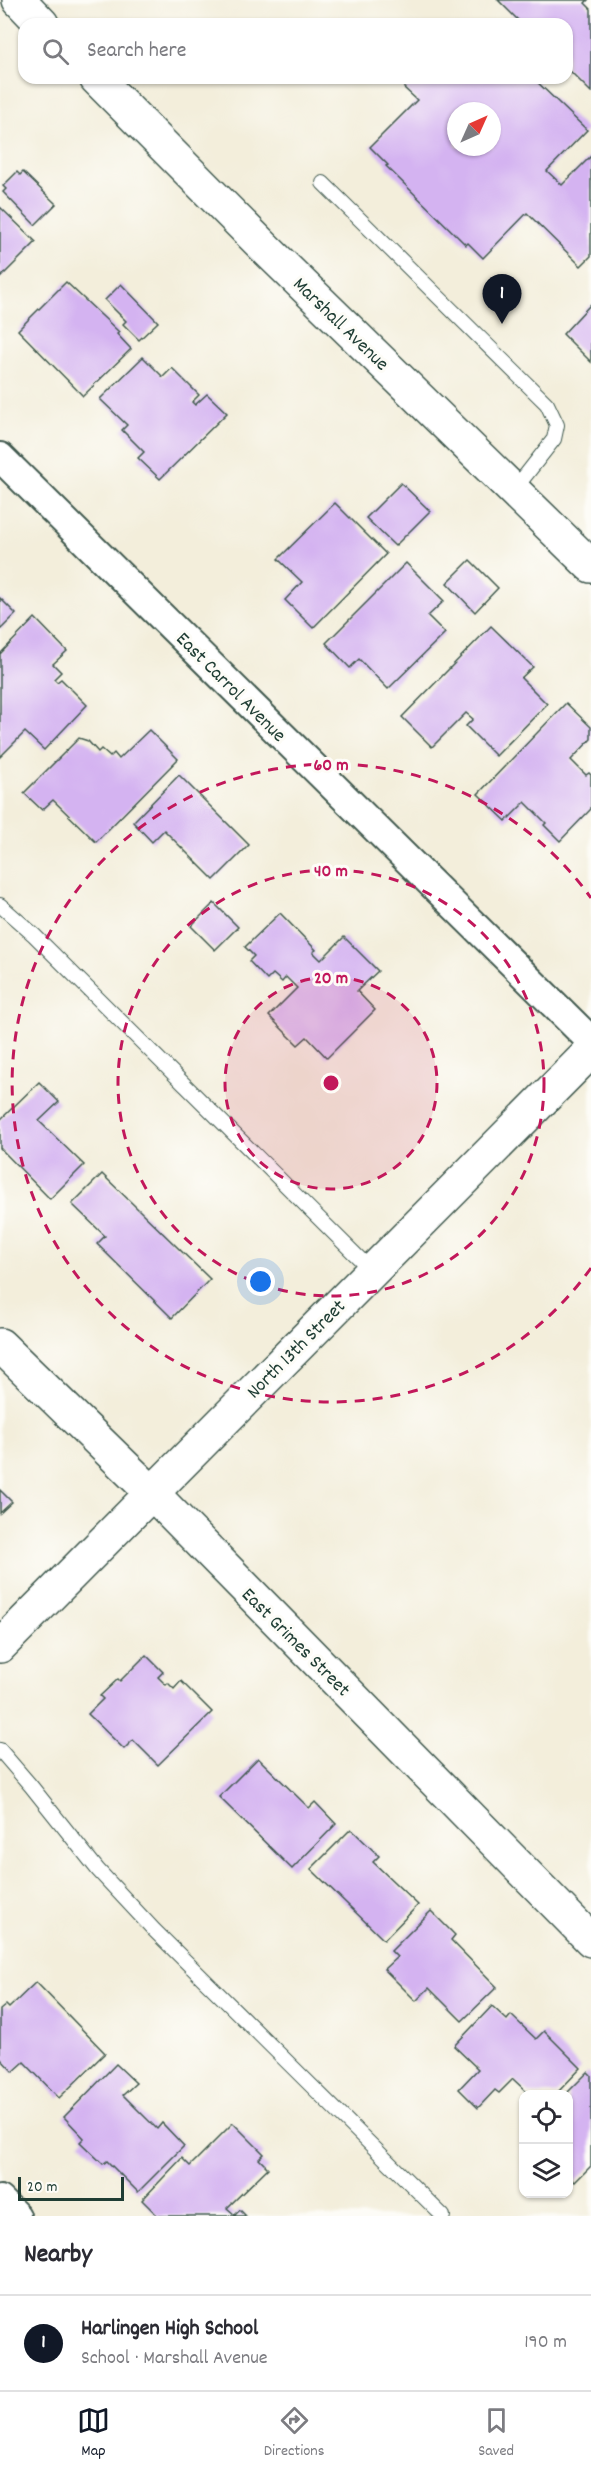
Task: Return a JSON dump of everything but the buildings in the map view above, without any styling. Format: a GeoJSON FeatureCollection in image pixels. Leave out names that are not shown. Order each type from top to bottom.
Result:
{"type":"FeatureCollection","features":[{"type":"Feature","properties":{"kind":"street"},"geometry":{"type":"LineString","coordinates":[[19,0],[36,18]]}},
{"type":"Feature","properties":{"kind":"street","name":"Marshall Avenue"},"geometry":{"type":"LineString","coordinates":[[102,84],[264,248],[591,566]]}},
{"type":"Feature","properties":{"kind":"street","name":"East Carrol Avenue"},"geometry":{"type":"LineString","coordinates":[[0,457],[591,1041]]}},
{"type":"Feature","properties":{"kind":"street","name":"North 13th Street"},"geometry":{"type":"LineString","coordinates":[[0,1646],[591,1051]]}},
{"type":"Feature","properties":{"kind":"street","name":"East Grimes Street"},"geometry":{"type":"LineString","coordinates":[[0,1345],[152,1493],[591,1940]]}},
{"type":"Feature","properties":{"kind":"street"},"geometry":{"type":"LineString","coordinates":[[0,2200],[16,2216]]}},
{"type":"Feature","properties":{"kind":"lane"},"geometry":{"type":"LineString","coordinates":[[323,183],[547,405],[557,425],[554,439],[514,490]]}},
{"type":"Feature","properties":{"kind":"lane"},"geometry":{"type":"LineString","coordinates":[[0,905],[43,943],[372,1271]]}},
{"type":"Feature","properties":{"kind":"lane"},"geometry":{"type":"LineString","coordinates":[[0,1750],[98,1870],[146,1921],[443,2216]]}},
{"type":"Feature","properties":{"kind":"place","name":"Harlingen High School"},"geometry":{"type":"Point","coordinates":[502,324]}}]}
